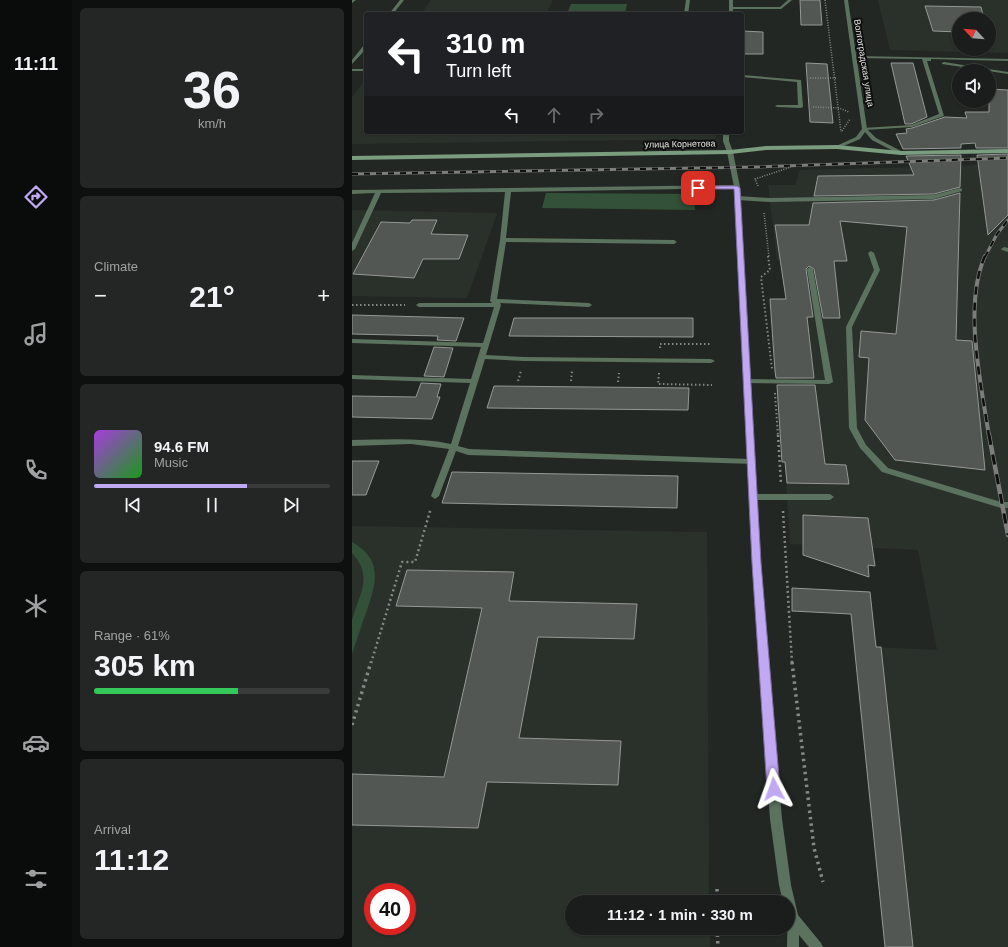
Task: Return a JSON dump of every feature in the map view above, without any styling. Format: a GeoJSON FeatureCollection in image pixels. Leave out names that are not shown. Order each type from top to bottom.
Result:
{"type":"FeatureCollection","features":[{"type":"Feature","properties":{"kind":"main road","name":"улица Корнетова"},"geometry":{"type":"LineString","coordinates":[[352,158],[730,152],[766,148],[837,146],[901,153],[1008,151]]}},
{"type":"Feature","properties":{"kind":"street"},"geometry":{"type":"LineString","coordinates":[[392,12],[402,0]]}},
{"type":"Feature","properties":{"kind":"street"},"geometry":{"type":"LineString","coordinates":[[686,12],[688,0]]}},
{"type":"Feature","properties":{"kind":"street"},"geometry":{"type":"LineString","coordinates":[[731,0],[731,12]]}},
{"type":"Feature","properties":{"kind":"street"},"geometry":{"type":"LineString","coordinates":[[732,8],[781,8],[790,0]]}},
{"type":"Feature","properties":{"kind":"street","name":"Волгоградская улица"},"geometry":{"type":"LineString","coordinates":[[846,0],[856,57],[865,129]]}},
{"type":"Feature","properties":{"kind":"street"},"geometry":{"type":"LineString","coordinates":[[352,63],[364,48]]}},
{"type":"Feature","properties":{"kind":"street"},"geometry":{"type":"LineString","coordinates":[[856,57],[1008,60]]}},
{"type":"Feature","properties":{"kind":"street"},"geometry":{"type":"LineString","coordinates":[[924,58],[1008,73]]}},
{"type":"Feature","properties":{"kind":"street"},"geometry":{"type":"LineString","coordinates":[[837,146],[858,138],[865,129],[912,126],[942,115],[924,58]]}},
{"type":"Feature","properties":{"kind":"street"},"geometry":{"type":"LineString","coordinates":[[352,70],[364,70]]}},
{"type":"Feature","properties":{"kind":"street"},"geometry":{"type":"LineString","coordinates":[[744,76],[799,81],[801,107],[777,106]]}},
{"type":"Feature","properties":{"kind":"street"},"geometry":{"type":"LineString","coordinates":[[865,129],[874,139],[901,153]]}},
{"type":"Feature","properties":{"kind":"street"},"geometry":{"type":"LineString","coordinates":[[726,134],[726,141],[730,152],[738,198],[753,497],[776,819],[788,895]]}},
{"type":"Feature","properties":{"kind":"street"},"geometry":{"type":"LineString","coordinates":[[352,192],[737,188]]}},
{"type":"Feature","properties":{"kind":"street"},"geometry":{"type":"LineString","coordinates":[[435,496],[454,446],[486,345],[495,303],[504,240],[508,190]]}},
{"type":"Feature","properties":{"kind":"street"},"geometry":{"type":"LineString","coordinates":[[738,198],[770,200],[934,197],[960,190]]}},
{"type":"Feature","properties":{"kind":"street"},"geometry":{"type":"LineString","coordinates":[[352,249],[379,191]]}},
{"type":"Feature","properties":{"kind":"street"},"geometry":{"type":"LineString","coordinates":[[504,240],[674,242]]}},
{"type":"Feature","properties":{"kind":"street"},"geometry":{"type":"LineString","coordinates":[[871,253],[877,270],[849,327],[853,428],[863,446],[885,470],[1001,505],[1008,505]]}},
{"type":"Feature","properties":{"kind":"street"},"geometry":{"type":"LineString","coordinates":[[747,381],[829,382],[810,269]]}},
{"type":"Feature","properties":{"kind":"street"},"geometry":{"type":"LineString","coordinates":[[419,305],[495,303],[590,304]]}},
{"type":"Feature","properties":{"kind":"street"},"geometry":{"type":"LineString","coordinates":[[352,341],[486,345]]}},
{"type":"Feature","properties":{"kind":"street"},"geometry":{"type":"LineString","coordinates":[[483,357],[524,359],[711,361]]}},
{"type":"Feature","properties":{"kind":"street"},"geometry":{"type":"LineString","coordinates":[[352,377],[474,381]]}},
{"type":"Feature","properties":{"kind":"street"},"geometry":{"type":"LineString","coordinates":[[352,443],[436,443],[454,446],[468,452],[751,462]]}},
{"type":"Feature","properties":{"kind":"street"},"geometry":{"type":"LineString","coordinates":[[753,497],[830,497]]}},
{"type":"Feature","properties":{"kind":"street"},"geometry":{"type":"LineString","coordinates":[[795,920],[817,947]]}},
{"type":"Feature","properties":{"kind":"street"},"geometry":{"type":"LineString","coordinates":[[793,935],[793,947]]}},
{"type":"Feature","properties":{"kind":"path"},"geometry":{"type":"LineString","coordinates":[[825,0],[836,78],[841,132]]}},
{"type":"Feature","properties":{"kind":"path"},"geometry":{"type":"LineString","coordinates":[[799,81],[802,78],[836,78]]}},
{"type":"Feature","properties":{"kind":"path"},"geometry":{"type":"LineString","coordinates":[[801,107],[839,108],[846,110],[852,116]]}},
{"type":"Feature","properties":{"kind":"path"},"geometry":{"type":"LineString","coordinates":[[352,305],[419,305]]}},
{"type":"Feature","properties":{"kind":"path"},"geometry":{"type":"LineString","coordinates":[[660,344],[711,344]]}},
{"type":"Feature","properties":{"kind":"path"},"geometry":{"type":"LineString","coordinates":[[658,384],[712,385]]}},
{"type":"Feature","properties":{"kind":"path"},"geometry":{"type":"LineString","coordinates":[[352,725],[402,562],[415,562],[435,496]]}},
{"type":"Feature","properties":{"kind":"path"},"geometry":{"type":"LineString","coordinates":[[717,889],[717,895]]}},
{"type":"Feature","properties":{"kind":"path"},"geometry":{"type":"LineString","coordinates":[[717,935],[718,947]]}},
{"type":"Feature","properties":{"kind":"shaded area"},"geometry":{"type":"Polygon","coordinates":[[[431,0],[553,0],[547,12],[422,12],[431,0]]]}},
{"type":"Feature","properties":{"kind":"shaded area"},"geometry":{"type":"Polygon","coordinates":[[[878,0],[1008,0],[1008,53],[996,53],[996,12],[952,12],[952,52],[890,50],[878,0]]]}},
{"type":"Feature","properties":{"kind":"shaded area"},"geometry":{"type":"Polygon","coordinates":[[[364,81],[364,134],[716,134],[716,139],[352,144],[352,97],[364,81]]]}},
{"type":"Feature","properties":{"kind":"shaded area"},"geometry":{"type":"Polygon","coordinates":[[[1008,162],[1008,947],[885,947],[854,646],[937,650],[918,550],[790,544],[785,462],[782,462],[770,299],[786,298],[780,260],[777,260],[768,185],[795,185],[800,170],[958,166],[1008,162]]]}},
{"type":"Feature","properties":{"kind":"shaded area"},"geometry":{"type":"Polygon","coordinates":[[[352,210],[497,214],[467,298],[352,296],[352,210]]]}},
{"type":"Feature","properties":{"kind":"shaded area"},"geometry":{"type":"Polygon","coordinates":[[[352,526],[707,532],[709,895],[565,895],[565,935],[710,935],[710,947],[352,947],[352,526]]]}},
{"type":"Feature","properties":{"kind":"green space"},"geometry":{"type":"Polygon","coordinates":[[[571,4],[627,4],[625,12],[568,12],[571,4]]]}},
{"type":"Feature","properties":{"kind":"green space"},"geometry":{"type":"Polygon","coordinates":[[[546,193],[694,194],[695,210],[542,208],[546,193]]]}},
{"type":"Feature","properties":{"kind":"green space"},"geometry":{"type":"Polygon","coordinates":[[[352,542],[362,549],[369,557],[375,573],[373,592],[352,654],[352,620],[361,594],[364,578],[359,562],[352,553],[352,542]]]}},
{"type":"Feature","properties":{"kind":"building"},"geometry":{"type":"Polygon","coordinates":[[[800,0],[820,0],[822,25],[801,25],[800,0]]]}},
{"type":"Feature","properties":{"kind":"building"},"geometry":{"type":"Polygon","coordinates":[[[925,6],[981,7],[982,12],[952,12],[952,32],[933,31],[925,6]]]}},
{"type":"Feature","properties":{"kind":"building"},"geometry":{"type":"Polygon","coordinates":[[[744,31],[763,32],[763,54],[744,54],[744,31]]]}},
{"type":"Feature","properties":{"kind":"building"},"geometry":{"type":"Polygon","coordinates":[[[806,63],[827,64],[833,123],[810,122],[806,63]]]}},
{"type":"Feature","properties":{"kind":"building"},"geometry":{"type":"Polygon","coordinates":[[[891,63],[913,63],[927,117],[911,124],[905,124],[891,63]]]}},
{"type":"Feature","properties":{"kind":"building"},"geometry":{"type":"Polygon","coordinates":[[[996,89],[1008,90],[1008,148],[976,148],[975,143],[961,144],[961,148],[903,149],[896,134],[907,133],[906,129],[945,117],[967,118],[965,112],[989,112],[989,108],[996,108],[996,89]]]}},
{"type":"Feature","properties":{"kind":"building"},"geometry":{"type":"Polygon","coordinates":[[[1008,154],[1008,215],[988,235],[977,155],[1008,154]]]}},
{"type":"Feature","properties":{"kind":"building"},"geometry":{"type":"Polygon","coordinates":[[[961,155],[960,187],[934,194],[814,196],[818,176],[914,175],[906,156],[961,155]]]}},
{"type":"Feature","properties":{"kind":"building"},"geometry":{"type":"Polygon","coordinates":[[[960,193],[956,340],[972,341],[985,470],[895,460],[865,420],[869,358],[859,357],[861,331],[896,334],[907,227],[840,221],[847,261],[834,261],[840,318],[823,318],[814,269],[809,266],[806,269],[813,317],[807,317],[814,378],[776,378],[775,371],[770,299],[786,299],[775,225],[809,225],[813,203],[934,200],[960,193]]]}},
{"type":"Feature","properties":{"kind":"building"},"geometry":{"type":"Polygon","coordinates":[[[412,220],[437,220],[431,234],[468,235],[459,259],[423,259],[414,278],[353,274],[381,222],[410,223],[412,220]]]}},
{"type":"Feature","properties":{"kind":"building"},"geometry":{"type":"Polygon","coordinates":[[[352,315],[464,318],[456,341],[437,340],[438,336],[352,334],[352,315]]]}},
{"type":"Feature","properties":{"kind":"building"},"geometry":{"type":"Polygon","coordinates":[[[514,318],[693,318],[693,337],[509,336],[514,318]]]}},
{"type":"Feature","properties":{"kind":"building"},"geometry":{"type":"Polygon","coordinates":[[[434,347],[453,348],[444,377],[424,376],[434,347]]]}},
{"type":"Feature","properties":{"kind":"building"},"geometry":{"type":"Polygon","coordinates":[[[421,383],[441,384],[437,397],[440,397],[432,419],[352,417],[352,396],[416,397],[421,383]]]}},
{"type":"Feature","properties":{"kind":"building"},"geometry":{"type":"Polygon","coordinates":[[[777,385],[815,385],[825,464],[846,465],[849,484],[787,483],[785,462],[782,462],[777,385]]]}},
{"type":"Feature","properties":{"kind":"building"},"geometry":{"type":"Polygon","coordinates":[[[494,386],[689,388],[688,410],[487,408],[494,386]]]}},
{"type":"Feature","properties":{"kind":"building"},"geometry":{"type":"Polygon","coordinates":[[[352,461],[379,461],[366,495],[352,495],[352,461]]]}},
{"type":"Feature","properties":{"kind":"building"},"geometry":{"type":"Polygon","coordinates":[[[452,472],[678,476],[677,508],[442,503],[452,472]]]}},
{"type":"Feature","properties":{"kind":"building"},"geometry":{"type":"Polygon","coordinates":[[[803,515],[868,518],[875,566],[868,565],[869,577],[803,555],[803,515]]]}},
{"type":"Feature","properties":{"kind":"building"},"geometry":{"type":"Polygon","coordinates":[[[407,570],[514,572],[509,601],[637,604],[634,639],[538,637],[519,738],[621,741],[618,785],[487,782],[478,828],[352,825],[352,774],[444,777],[482,608],[396,606],[407,570]]]}},
{"type":"Feature","properties":{"kind":"building"},"geometry":{"type":"Polygon","coordinates":[[[792,588],[870,592],[876,647],[881,647],[913,947],[885,947],[851,614],[792,611],[792,588]]]}},
{"type":"Feature","properties":{"kind":"railway"},"geometry":{"type":"LineString","coordinates":[[352,174],[757,167],[1008,158]]}},
{"type":"Feature","properties":{"kind":"railway"},"geometry":{"type":"LineString","coordinates":[[985,257],[997,234],[1008,220]]}},
{"type":"Feature","properties":{"kind":"railway"},"geometry":{"type":"LineString","coordinates":[[985,256],[975,297],[974,321],[978,369],[989,436]]}},
{"type":"Feature","properties":{"kind":"railway"},"geometry":{"type":"LineString","coordinates":[[989,435],[1008,535]]}},
{"type":"Feature","properties":{"kind":"route"},"geometry":{"type":"LineString","coordinates":[[698,188],[737,188],[756,563],[774,789]]}}]}
